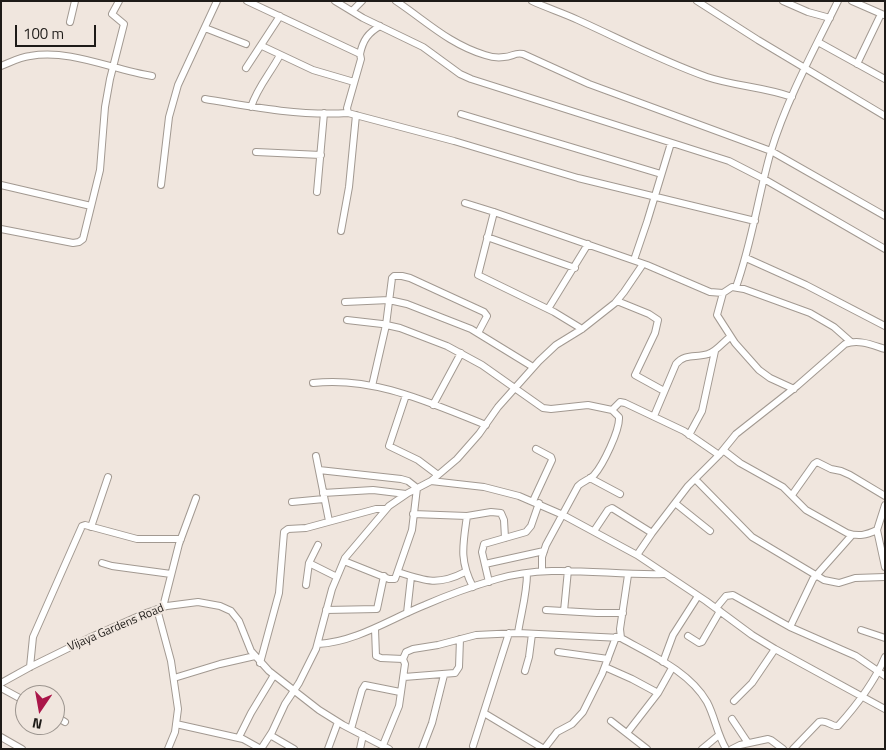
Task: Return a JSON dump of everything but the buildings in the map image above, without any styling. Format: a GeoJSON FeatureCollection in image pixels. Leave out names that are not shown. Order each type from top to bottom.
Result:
{"type":"FeatureCollection","features":[{"type":"Feature","properties":{"kind":"street"},"geometry":{"type":"LineString","coordinates":[[70,22],[75,1]]}},
{"type":"Feature","properties":{"kind":"street"},"geometry":{"type":"LineString","coordinates":[[1,229],[73,243],[83,239],[100,170],[105,107],[124,24],[112,14],[119,1]]}},
{"type":"Feature","properties":{"kind":"street"},"geometry":{"type":"LineString","coordinates":[[161,185],[172,103],[181,76],[217,1]]}},
{"type":"Feature","properties":{"kind":"street"},"geometry":{"type":"LineString","coordinates":[[247,1],[360,54]]}},
{"type":"Feature","properties":{"kind":"street"},"geometry":{"type":"LineString","coordinates":[[335,1],[423,47],[460,74],[471,79],[729,161],[764,179],[885,249]]}},
{"type":"Feature","properties":{"kind":"street"},"geometry":{"type":"LineString","coordinates":[[352,11],[362,1]]}},
{"type":"Feature","properties":{"kind":"street"},"geometry":{"type":"LineString","coordinates":[[396,1],[435,30],[465,47],[495,57],[507,57],[514,53],[523,54],[589,84],[771,151],[885,216]]}},
{"type":"Feature","properties":{"kind":"street"},"geometry":{"type":"LineString","coordinates":[[532,1],[707,77],[792,97]]}},
{"type":"Feature","properties":{"kind":"street"},"geometry":{"type":"LineString","coordinates":[[697,1],[805,69],[885,116]]}},
{"type":"Feature","properties":{"kind":"street"},"geometry":{"type":"LineString","coordinates":[[783,1],[830,18]]}},
{"type":"Feature","properties":{"kind":"street"},"geometry":{"type":"LineString","coordinates":[[736,287],[746,258],[771,151],[792,97],[838,1]]}},
{"type":"Feature","properties":{"kind":"street"},"geometry":{"type":"LineString","coordinates":[[852,1],[883,15],[857,64]]}},
{"type":"Feature","properties":{"kind":"street"},"geometry":{"type":"LineString","coordinates":[[246,68],[280,16]]}},
{"type":"Feature","properties":{"kind":"street"},"geometry":{"type":"LineString","coordinates":[[348,113],[347,108],[365,39],[373,30],[380,26]]}},
{"type":"Feature","properties":{"kind":"street"},"geometry":{"type":"LineString","coordinates":[[205,28],[246,44]]}},
{"type":"Feature","properties":{"kind":"street"},"geometry":{"type":"LineString","coordinates":[[818,42],[885,79]]}},
{"type":"Feature","properties":{"kind":"street"},"geometry":{"type":"LineString","coordinates":[[262,46],[280,56],[314,70],[354,82]]}},
{"type":"Feature","properties":{"kind":"street"},"geometry":{"type":"LineString","coordinates":[[1,66],[29,56],[53,55],[76,58],[132,73],[152,76]]}},
{"type":"Feature","properties":{"kind":"street"},"geometry":{"type":"LineString","coordinates":[[251,107],[258,89],[280,56]]}},
{"type":"Feature","properties":{"kind":"street"},"geometry":{"type":"LineString","coordinates":[[205,99],[251,107],[348,113],[462,143],[578,178],[755,221]]}},
{"type":"Feature","properties":{"kind":"street"},"geometry":{"type":"LineString","coordinates":[[317,192],[324,113]]}},
{"type":"Feature","properties":{"kind":"street"},"geometry":{"type":"LineString","coordinates":[[461,114],[661,174]]}},
{"type":"Feature","properties":{"kind":"street"},"geometry":{"type":"LineString","coordinates":[[341,231],[349,187],[356,115]]}},
{"type":"Feature","properties":{"kind":"street"},"geometry":{"type":"LineString","coordinates":[[634,260],[670,142]]}},
{"type":"Feature","properties":{"kind":"street"},"geometry":{"type":"LineString","coordinates":[[256,152],[320,155]]}},
{"type":"Feature","properties":{"kind":"street"},"geometry":{"type":"LineString","coordinates":[[1,185],[91,206]]}},
{"type":"Feature","properties":{"kind":"street"},"geometry":{"type":"LineString","coordinates":[[465,204],[494,212],[634,260],[710,292],[723,292],[736,287],[810,313],[834,327],[852,342]]}},
{"type":"Feature","properties":{"kind":"street"},"geometry":{"type":"LineString","coordinates":[[494,212],[478,275],[582,328]]}},
{"type":"Feature","properties":{"kind":"street"},"geometry":{"type":"LineString","coordinates":[[487,237],[575,268]]}},
{"type":"Feature","properties":{"kind":"street"},"geometry":{"type":"LineString","coordinates":[[548,309],[575,268],[588,244]]}},
{"type":"Feature","properties":{"kind":"street"},"geometry":{"type":"LineString","coordinates":[[746,258],[806,285],[885,326]]}},
{"type":"Feature","properties":{"kind":"street"},"geometry":{"type":"LineString","coordinates":[[176,724],[238,737],[261,749],[318,644],[326,610],[337,577],[351,550],[386,509],[406,494],[431,481],[457,458],[533,367],[556,345],[582,328],[616,301],[643,264]]}},
{"type":"Feature","properties":{"kind":"street"},"geometry":{"type":"LineString","coordinates":[[372,386],[386,325],[394,276],[410,278],[484,312],[487,316],[478,333]]}},
{"type":"Feature","properties":{"kind":"street"},"geometry":{"type":"LineString","coordinates":[[723,292],[717,315],[730,337],[763,374],[794,389]]}},
{"type":"Feature","properties":{"kind":"street"},"geometry":{"type":"LineString","coordinates":[[345,302],[389,300],[408,304],[440,315],[478,333],[533,367]]}},
{"type":"Feature","properties":{"kind":"street"},"geometry":{"type":"LineString","coordinates":[[616,301],[649,314],[658,320],[655,333],[635,375],[664,391]]}},
{"type":"Feature","properties":{"kind":"street"},"geometry":{"type":"LineString","coordinates":[[347,320],[400,328],[461,353],[543,408],[551,409],[588,405],[612,410],[619,417],[616,433],[597,470],[590,478],[584,480],[578,486],[544,551],[542,571]]}},
{"type":"Feature","properties":{"kind":"street"},"geometry":{"type":"LineString","coordinates":[[654,416],[679,360],[688,356],[710,354],[730,337]]}},
{"type":"Feature","properties":{"kind":"street"},"geometry":{"type":"LineString","coordinates":[[637,555],[695,479],[743,427],[794,389],[845,344],[860,342],[885,349]]}},
{"type":"Feature","properties":{"kind":"street"},"geometry":{"type":"LineString","coordinates":[[689,434],[702,411],[715,349]]}},
{"type":"Feature","properties":{"kind":"street"},"geometry":{"type":"LineString","coordinates":[[434,405],[461,353]]}},
{"type":"Feature","properties":{"kind":"street"},"geometry":{"type":"LineString","coordinates":[[313,383],[341,381],[406,394],[486,425]]}},
{"type":"Feature","properties":{"kind":"street"},"geometry":{"type":"LineString","coordinates":[[406,394],[389,446],[418,460],[438,475]]}},
{"type":"Feature","properties":{"kind":"street"},"geometry":{"type":"LineString","coordinates":[[612,410],[622,402],[689,434],[783,487],[806,510],[852,535],[864,536],[877,530]]}},
{"type":"Feature","properties":{"kind":"street"},"geometry":{"type":"LineString","coordinates":[[489,582],[482,552],[484,544],[529,530],[536,502],[552,458],[536,449]]}},
{"type":"Feature","properties":{"kind":"street"},"geometry":{"type":"LineString","coordinates":[[316,456],[329,521]]}},
{"type":"Feature","properties":{"kind":"street"},"geometry":{"type":"LineString","coordinates":[[792,495],[817,462],[831,470],[841,471],[850,475],[885,496]]}},
{"type":"Feature","properties":{"kind":"street"},"geometry":{"type":"LineString","coordinates":[[319,470],[401,478],[417,488]]}},
{"type":"Feature","properties":{"kind":"street"},"geometry":{"type":"LineString","coordinates":[[91,527],[108,477]]}},
{"type":"Feature","properties":{"kind":"street"},"geometry":{"type":"LineString","coordinates":[[590,478],[620,494]]}},
{"type":"Feature","properties":{"kind":"street"},"geometry":{"type":"LineString","coordinates":[[695,479],[752,536],[783,557],[828,581],[839,583],[855,578],[885,577]]}},
{"type":"Feature","properties":{"kind":"street"},"geometry":{"type":"LineString","coordinates":[[431,481],[484,487],[519,496],[564,515],[637,555],[775,649],[885,709]]}},
{"type":"Feature","properties":{"kind":"street"},"geometry":{"type":"LineString","coordinates":[[344,561],[393,580],[395,579],[412,530],[417,488]]}},
{"type":"Feature","properties":{"kind":"street"},"geometry":{"type":"LineString","coordinates":[[292,502],[373,490],[406,494]]}},
{"type":"Feature","properties":{"kind":"street"},"geometry":{"type":"LineString","coordinates":[[168,749],[176,724],[178,709],[174,678],[160,608],[180,539],[196,498]]}},
{"type":"Feature","properties":{"kind":"street"},"geometry":{"type":"LineString","coordinates":[[675,504],[710,531]]}},
{"type":"Feature","properties":{"kind":"street"},"geometry":{"type":"LineString","coordinates":[[885,506],[877,530],[885,566]]}},
{"type":"Feature","properties":{"kind":"street"},"geometry":{"type":"LineString","coordinates":[[594,531],[608,510],[612,508],[652,533]]}},
{"type":"Feature","properties":{"kind":"street"},"geometry":{"type":"LineString","coordinates":[[260,663],[279,593],[284,532],[376,509],[386,509]]}},
{"type":"Feature","properties":{"kind":"street"},"geometry":{"type":"LineString","coordinates":[[414,514],[467,516],[491,512],[500,513],[504,520],[506,538]]}},
{"type":"Feature","properties":{"kind":"street"},"geometry":{"type":"LineString","coordinates":[[467,516],[463,552],[465,572],[473,588]]}},
{"type":"Feature","properties":{"kind":"street"},"geometry":{"type":"LineString","coordinates":[[30,666],[33,637],[39,620],[82,526],[137,539],[180,539]]}},
{"type":"Feature","properties":{"kind":"street"},"geometry":{"type":"LineString","coordinates":[[790,627],[816,574],[852,535]]}},
{"type":"Feature","properties":{"kind":"street"},"geometry":{"type":"LineString","coordinates":[[306,585],[309,563],[318,545]]}},
{"type":"Feature","properties":{"kind":"street"},"geometry":{"type":"LineString","coordinates":[[485,564],[544,551]]}},
{"type":"Feature","properties":{"kind":"street"},"geometry":{"type":"LineString","coordinates":[[102,563],[171,574]]}},
{"type":"Feature","properties":{"kind":"street"},"geometry":{"type":"LineString","coordinates":[[309,563],[337,577]]}},
{"type":"Feature","properties":{"kind":"street"},"geometry":{"type":"LineString","coordinates":[[318,644],[332,642],[375,629],[426,604],[489,582],[527,573],[568,570],[664,574]]}},
{"type":"Feature","properties":{"kind":"street"},"geometry":{"type":"LineString","coordinates":[[564,611],[568,570]]}},
{"type":"Feature","properties":{"kind":"street"},"geometry":{"type":"LineString","coordinates":[[398,572],[427,581],[436,581],[465,572]]}},
{"type":"Feature","properties":{"kind":"street"},"geometry":{"type":"LineString","coordinates":[[518,633],[520,614],[527,588],[527,573]]}},
{"type":"Feature","properties":{"kind":"street"},"geometry":{"type":"LineString","coordinates":[[484,713],[544,749],[557,732],[572,724],[584,712],[619,638],[628,574]]}},
{"type":"Feature","properties":{"kind":"street"},"geometry":{"type":"LineString","coordinates":[[326,610],[377,609],[384,576]]}},
{"type":"Feature","properties":{"kind":"street"},"geometry":{"type":"LineString","coordinates":[[407,613],[411,577]]}},
{"type":"Feature","properties":{"kind":"street"},"geometry":{"type":"LineString","coordinates":[[688,636],[699,643],[702,642],[726,596],[733,595],[790,627],[856,656],[882,674]]}},
{"type":"Feature","properties":{"kind":"street"},"geometry":{"type":"LineString","coordinates":[[663,662],[672,635],[698,596]]}},
{"type":"Feature","properties":{"kind":"street","name":"Vijaya Gardens Road"},"geometry":{"type":"LineString","coordinates":[[1,683],[30,666],[89,638],[160,608],[198,602],[220,606],[231,611],[239,621],[244,636],[260,663],[294,691],[338,722],[386,747]]}},
{"type":"Feature","properties":{"kind":"street"},"geometry":{"type":"LineString","coordinates":[[546,610],[597,613],[623,612]]}},
{"type":"Feature","properties":{"kind":"street"},"geometry":{"type":"LineString","coordinates":[[375,629],[376,656],[380,658],[403,659]]}},
{"type":"Feature","properties":{"kind":"street"},"geometry":{"type":"LineString","coordinates":[[861,630],[885,638]]}},
{"type":"Feature","properties":{"kind":"street"},"geometry":{"type":"LineString","coordinates":[[386,747],[399,706],[404,676],[405,664],[403,659],[406,652],[413,649],[438,646],[476,634],[518,633],[619,638],[663,662],[691,682],[706,701],[726,749]]}},
{"type":"Feature","properties":{"kind":"street"},"geometry":{"type":"LineString","coordinates":[[473,746],[509,634]]}},
{"type":"Feature","properties":{"kind":"street"},"geometry":{"type":"LineString","coordinates":[[525,671],[532,634]]}},
{"type":"Feature","properties":{"kind":"street"},"geometry":{"type":"LineString","coordinates":[[404,676],[455,673],[458,671],[460,639]]}},
{"type":"Feature","properties":{"kind":"street"},"geometry":{"type":"LineString","coordinates":[[734,701],[752,684],[775,649]]}},
{"type":"Feature","properties":{"kind":"street"},"geometry":{"type":"LineString","coordinates":[[558,652],[608,659]]}},
{"type":"Feature","properties":{"kind":"street"},"geometry":{"type":"LineString","coordinates":[[174,678],[255,656]]}},
{"type":"Feature","properties":{"kind":"street"},"geometry":{"type":"LineString","coordinates":[[793,749],[819,722],[838,726],[882,674],[885,657]]}},
{"type":"Feature","properties":{"kind":"street"},"geometry":{"type":"LineString","coordinates":[[604,667],[658,693]]}},
{"type":"Feature","properties":{"kind":"street"},"geometry":{"type":"LineString","coordinates":[[627,733],[658,693],[672,668]]}},
{"type":"Feature","properties":{"kind":"street"},"geometry":{"type":"LineString","coordinates":[[238,737],[274,675]]}},
{"type":"Feature","properties":{"kind":"street"},"geometry":{"type":"LineString","coordinates":[[422,749],[432,723],[444,675]]}},
{"type":"Feature","properties":{"kind":"street"},"geometry":{"type":"LineString","coordinates":[[351,729],[365,685],[400,692]]}},
{"type":"Feature","properties":{"kind":"street"},"geometry":{"type":"LineString","coordinates":[[1,688],[15,695]]}},
{"type":"Feature","properties":{"kind":"street"},"geometry":{"type":"LineString","coordinates":[[732,719],[748,743]]}},
{"type":"Feature","properties":{"kind":"street"},"geometry":{"type":"LineString","coordinates":[[611,721],[647,749]]}},
{"type":"Feature","properties":{"kind":"street"},"geometry":{"type":"LineString","coordinates":[[328,749],[338,722]]}},
{"type":"Feature","properties":{"kind":"street"},"geometry":{"type":"LineString","coordinates":[[270,735],[294,749]]}},
{"type":"Feature","properties":{"kind":"street"},"geometry":{"type":"LineString","coordinates":[[360,749],[363,735]]}},
{"type":"Feature","properties":{"kind":"street"},"geometry":{"type":"LineString","coordinates":[[702,749],[719,735]]}},
{"type":"Feature","properties":{"kind":"street"},"geometry":{"type":"LineString","coordinates":[[1,737],[22,749]]}},
{"type":"Feature","properties":{"kind":"street"},"geometry":{"type":"LineString","coordinates":[[732,749],[748,743],[771,740],[783,749]]}}]}
